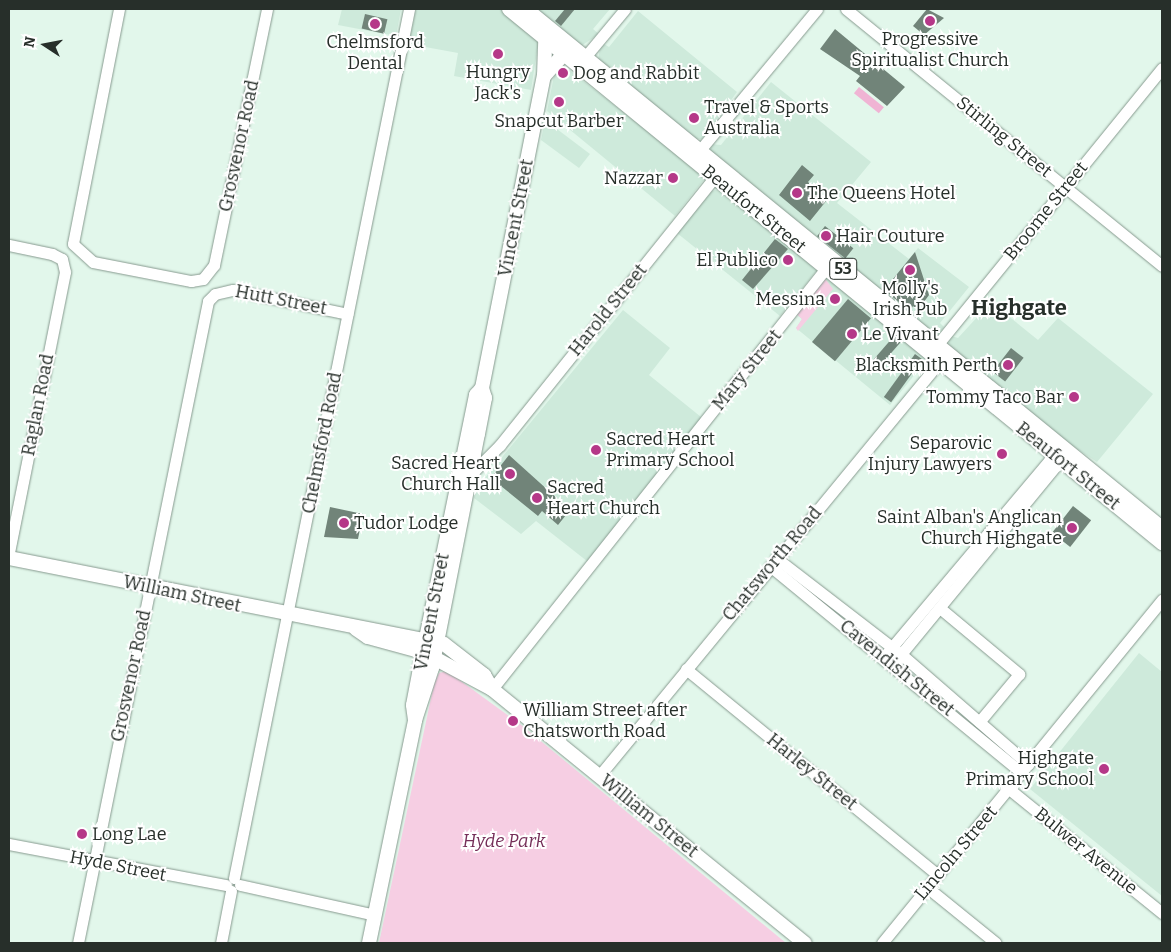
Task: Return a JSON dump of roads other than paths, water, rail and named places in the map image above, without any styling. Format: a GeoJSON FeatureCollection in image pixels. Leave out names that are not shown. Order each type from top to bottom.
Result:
{"type":"FeatureCollection","features":[{"type":"Feature","properties":{"kind":"main road","name":"Beaufort Street"},"geometry":{"type":"LineString","coordinates":[[508,9],[545,39],[567,50]]}},
{"type":"Feature","properties":{"kind":"main road","name":"Beaufort Street"},"geometry":{"type":"LineString","coordinates":[[526,9],[567,50],[938,354],[1061,453],[1162,528]]}},
{"type":"Feature","properties":{"kind":"main road","name":"Vincent Street"},"geometry":{"type":"LineString","coordinates":[[369,943],[415,720],[413,705],[430,647],[478,434],[485,398],[482,388],[544,76],[545,39]]}},
{"type":"Feature","properties":{"kind":"main road"},"geometry":{"type":"LineString","coordinates":[[544,76],[567,50]]}},
{"type":"Feature","properties":{"kind":"main road","name":"Vincent Street"},"geometry":{"type":"LineString","coordinates":[[430,647],[476,395],[482,388]]}},
{"type":"Feature","properties":{"kind":"main road","name":"Beaufort Street"},"geometry":{"type":"LineString","coordinates":[[1061,453],[1162,543]]}},
{"type":"Feature","properties":{"kind":"main road","name":"William Street"},"geometry":{"type":"LineString","coordinates":[[9,558],[356,629],[368,637],[430,647],[484,675],[492,690],[805,943]]}},
{"type":"Feature","properties":{"kind":"street","name":"Grosvenor Road"},"geometry":{"type":"LineString","coordinates":[[119,9],[73,234],[77,252],[93,262],[191,281],[203,279],[214,265],[266,9]]}},
{"type":"Feature","properties":{"kind":"street","name":"Chelmsford Road"},"geometry":{"type":"LineString","coordinates":[[221,943],[288,616],[408,9]]}},
{"type":"Feature","properties":{"kind":"street"},"geometry":{"type":"LineString","coordinates":[[582,62],[625,9]]}},
{"type":"Feature","properties":{"kind":"street"},"geometry":{"type":"LineString","coordinates":[[696,155],[816,9]]}},
{"type":"Feature","properties":{"kind":"street","name":"Stirling Street"},"geometry":{"type":"LineString","coordinates":[[846,9],[1162,266]]}},
{"type":"Feature","properties":{"kind":"street","name":"Broome Street"},"geometry":{"type":"LineString","coordinates":[[938,354],[1065,187],[1162,68]]}},
{"type":"Feature","properties":{"kind":"street","name":"Harold Street"},"geometry":{"type":"LineString","coordinates":[[470,475],[494,452],[718,173]]}},
{"type":"Feature","properties":{"kind":"street","name":"Raglan Road"},"geometry":{"type":"LineString","coordinates":[[9,245],[62,259],[65,272],[9,552]]}},
{"type":"Feature","properties":{"kind":"street","name":"Mary Street"},"geometry":{"type":"LineString","coordinates":[[492,690],[829,264]]}},
{"type":"Feature","properties":{"kind":"street","name":"Hutt Street"},"geometry":{"type":"LineString","coordinates":[[215,294],[233,290],[348,314]]}},
{"type":"Feature","properties":{"kind":"street","name":"Grosvenor Road"},"geometry":{"type":"LineString","coordinates":[[78,943],[206,307],[215,294]]}},
{"type":"Feature","properties":{"kind":"street","name":"Chatsworth Road"},"geometry":{"type":"LineString","coordinates":[[599,776],[773,562],[938,354]]}},
{"type":"Feature","properties":{"kind":"street"},"geometry":{"type":"LineString","coordinates":[[478,434],[494,452]]}},
{"type":"Feature","properties":{"kind":"street"},"geometry":{"type":"LineString","coordinates":[[893,655],[941,609],[1061,453]]}},
{"type":"Feature","properties":{"kind":"street"},"geometry":{"type":"LineString","coordinates":[[893,655],[1061,453]]}},
{"type":"Feature","properties":{"kind":"street","name":"Cavendish Street"},"geometry":{"type":"LineString","coordinates":[[773,562],[979,722],[1025,769]]}},
{"type":"Feature","properties":{"kind":"street","name":"Lincoln Street"},"geometry":{"type":"LineString","coordinates":[[882,943],[1162,600]]}},
{"type":"Feature","properties":{"kind":"street"},"geometry":{"type":"LineString","coordinates":[[941,609],[1018,674],[979,722]]}},
{"type":"Feature","properties":{"kind":"street","name":"Cavendish Street"},"geometry":{"type":"LineString","coordinates":[[893,655],[1025,769]]}},
{"type":"Feature","properties":{"kind":"street","name":"Harley Street"},"geometry":{"type":"LineString","coordinates":[[686,669],[938,875]]}},
{"type":"Feature","properties":{"kind":"street","name":"Bulwer Avenue"},"geometry":{"type":"LineString","coordinates":[[1009,789],[1162,914]]}},
{"type":"Feature","properties":{"kind":"street","name":"Hyde Street"},"geometry":{"type":"LineString","coordinates":[[9,844],[233,885],[375,915]]}},
{"type":"Feature","properties":{"kind":"street"},"geometry":{"type":"LineString","coordinates":[[928,888],[996,943]]}},
{"type":"Feature","properties":{"kind":"place","name":"Progressive Spiritualist Church"},"geometry":{"type":"Point","coordinates":[930,21]}},
{"type":"Feature","properties":{"kind":"place","name":"Chelmsford Dental"},"geometry":{"type":"Point","coordinates":[375,24]}},
{"type":"Feature","properties":{"kind":"place","name":"Hungry Jack's"},"geometry":{"type":"Point","coordinates":[498,54]}},
{"type":"Feature","properties":{"kind":"place","name":"Dog and Rabbit"},"geometry":{"type":"Point","coordinates":[563,73]}},
{"type":"Feature","properties":{"kind":"place","name":"Snapcut Barber"},"geometry":{"type":"Point","coordinates":[559,102]}},
{"type":"Feature","properties":{"kind":"place","name":"Travel & Sports Australia"},"geometry":{"type":"Point","coordinates":[694,118]}},
{"type":"Feature","properties":{"kind":"place","name":"Nazzar"},"geometry":{"type":"Point","coordinates":[673,178]}},
{"type":"Feature","properties":{"kind":"place","name":"The Queens Hotel"},"geometry":{"type":"Point","coordinates":[797,193]}},
{"type":"Feature","properties":{"kind":"place","name":"Hair Couture"},"geometry":{"type":"Point","coordinates":[826,236]}},
{"type":"Feature","properties":{"kind":"place","name":"El Publico"},"geometry":{"type":"Point","coordinates":[788,260]}},
{"type":"Feature","properties":{"kind":"place","name":"Molly's Irish Pub"},"geometry":{"type":"Point","coordinates":[910,270]}},
{"type":"Feature","properties":{"kind":"place","name":"Messina"},"geometry":{"type":"Point","coordinates":[835,299]}},
{"type":"Feature","properties":{"kind":"place","name":"Le Vivant"},"geometry":{"type":"Point","coordinates":[852,334]}},
{"type":"Feature","properties":{"kind":"place","name":"Blacksmith Perth"},"geometry":{"type":"Point","coordinates":[1008,365]}},
{"type":"Feature","properties":{"kind":"place","name":"Tommy Taco Bar"},"geometry":{"type":"Point","coordinates":[1074,397]}},
{"type":"Feature","properties":{"kind":"place","name":"Sacred Heart Primary School"},"geometry":{"type":"Point","coordinates":[596,450]}},
{"type":"Feature","properties":{"kind":"place","name":"Separovic Injury Lawyers"},"geometry":{"type":"Point","coordinates":[1002,454]}},
{"type":"Feature","properties":{"kind":"place","name":"Sacred Heart Church Hall"},"geometry":{"type":"Point","coordinates":[510,474]}},
{"type":"Feature","properties":{"kind":"place","name":"Sacred Heart Church"},"geometry":{"type":"Point","coordinates":[537,498]}},
{"type":"Feature","properties":{"kind":"place","name":"Tudor Lodge"},"geometry":{"type":"Point","coordinates":[344,523]}},
{"type":"Feature","properties":{"kind":"place","name":"Saint Alban's Anglican Church Highgate"},"geometry":{"type":"Point","coordinates":[1072,528]}},
{"type":"Feature","properties":{"kind":"place","name":"William Street after Chatsworth Road"},"geometry":{"type":"Point","coordinates":[513,721]}},
{"type":"Feature","properties":{"kind":"place","name":"Highgate Primary School"},"geometry":{"type":"Point","coordinates":[1104,769]}},
{"type":"Feature","properties":{"kind":"place","name":"Long Lae"},"geometry":{"type":"Point","coordinates":[82,834]}},
{"type":"Feature","properties":{"kind":"district","name":"Highgate"},"geometry":{"type":"Point","coordinates":[1019,308]}},
{"type":"Feature","properties":{"kind":"park label","name":"Hyde Park"},"geometry":{"type":"Point","coordinates":[504,841]}}]}
